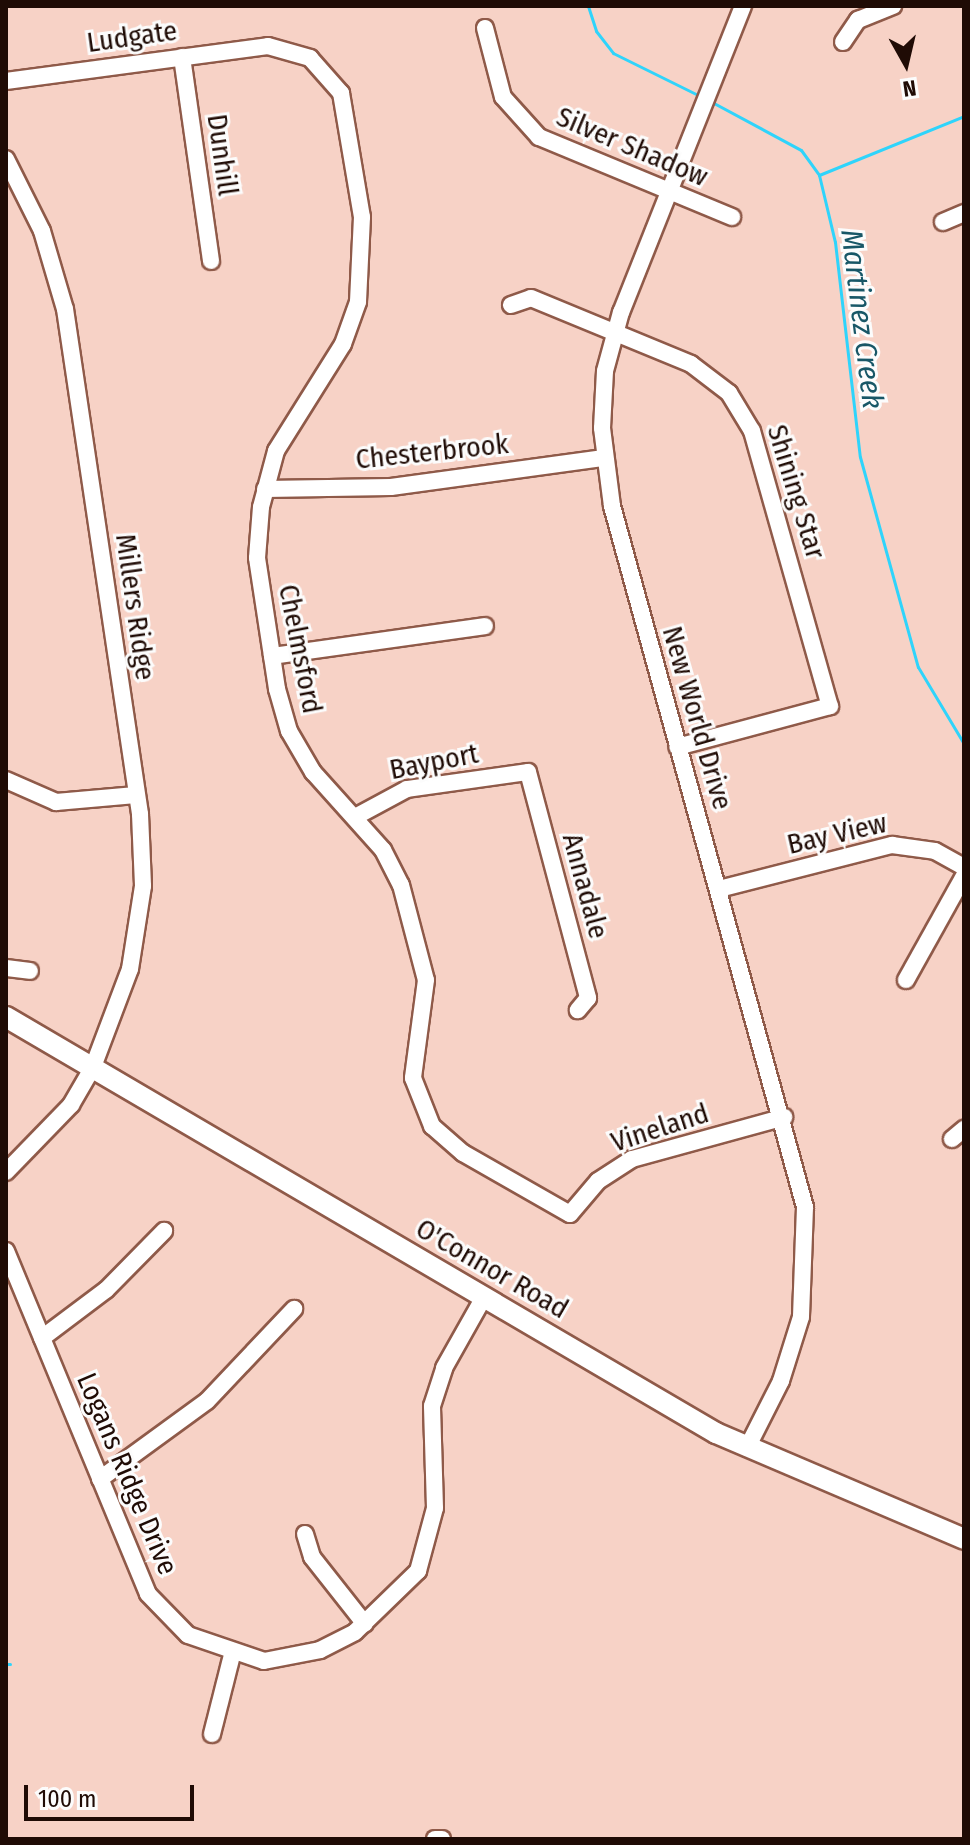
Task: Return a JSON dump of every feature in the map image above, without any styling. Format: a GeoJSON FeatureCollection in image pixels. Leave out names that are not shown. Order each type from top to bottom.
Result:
{"type":"FeatureCollection","features":[{"type":"Feature","properties":{"kind":"main road","name":"O'Connor Road"},"geometry":{"type":"LineString","coordinates":[[6,1017],[747,1448],[964,1539]]}},
{"type":"Feature","properties":{"kind":"street","name":"New World Drive"},"geometry":{"type":"LineString","coordinates":[[743,6],[615,332],[602,390],[604,458],[677,747],[784,1117],[805,1207],[806,1284],[789,1358],[747,1448]]}},
{"type":"Feature","properties":{"kind":"street"},"geometry":{"type":"LineString","coordinates":[[843,42],[858,20],[893,6]]}},
{"type":"Feature","properties":{"kind":"street","name":"Silver Shadow"},"geometry":{"type":"LineString","coordinates":[[485,28],[498,85],[523,125],[557,146],[732,217]]}},
{"type":"Feature","properties":{"kind":"street","name":"Ludgate"},"geometry":{"type":"LineString","coordinates":[[6,81],[268,46],[310,58]]}},
{"type":"Feature","properties":{"kind":"street","name":"Dunhill"},"geometry":{"type":"LineString","coordinates":[[182,57],[211,261]]}},
{"type":"Feature","properties":{"kind":"street","name":"Chelmsford"},"geometry":{"type":"LineString","coordinates":[[310,58],[345,104],[364,270],[343,344],[288,426],[265,489],[257,558],[281,709],[300,752],[393,867],[425,968],[412,1068],[422,1109],[455,1147],[570,1214]]}},
{"type":"Feature","properties":{"kind":"street","name":"Millers Ridge"},"geometry":{"type":"LineString","coordinates":[[6,159],[42,231],[65,309],[136,795],[143,886],[138,927],[115,1018],[93,1067],[71,1105],[6,1172]]}},
{"type":"Feature","properties":{"kind":"street"},"geometry":{"type":"LineString","coordinates":[[943,222],[964,213]]}},
{"type":"Feature","properties":{"kind":"street","name":"Shining Star"},"geometry":{"type":"LineString","coordinates":[[511,305],[531,298],[704,372],[746,418],[830,706],[677,747]]}},
{"type":"Feature","properties":{"kind":"street","name":"Chesterbrook"},"geometry":{"type":"LineString","coordinates":[[265,489],[391,487],[604,458]]}},
{"type":"Feature","properties":{"kind":"street"},"geometry":{"type":"LineString","coordinates":[[272,656],[485,626]]}},
{"type":"Feature","properties":{"kind":"street","name":"Bayport"},"geometry":{"type":"LineString","coordinates":[[355,817],[407,789],[528,772]]}},
{"type":"Feature","properties":{"kind":"street","name":"Annadale"},"geometry":{"type":"LineString","coordinates":[[528,772],[588,998],[578,1010]]}},
{"type":"Feature","properties":{"kind":"street"},"geometry":{"type":"LineString","coordinates":[[6,780],[56,802],[136,795]]}},
{"type":"Feature","properties":{"kind":"street","name":"Bay View"},"geometry":{"type":"LineString","coordinates":[[719,889],[892,845],[935,851],[964,867]]}},
{"type":"Feature","properties":{"kind":"street"},"geometry":{"type":"LineString","coordinates":[[906,980],[964,876]]}},
{"type":"Feature","properties":{"kind":"street"},"geometry":{"type":"LineString","coordinates":[[6,968],[30,971]]}},
{"type":"Feature","properties":{"kind":"street","name":"Vineland"},"geometry":{"type":"LineString","coordinates":[[570,1214],[598,1181],[632,1159],[784,1117]]}},
{"type":"Feature","properties":{"kind":"street"},"geometry":{"type":"LineString","coordinates":[[42,1338],[106,1290],[164,1231]]}},
{"type":"Feature","properties":{"kind":"street","name":"Logans Ridge Drive"},"geometry":{"type":"LineString","coordinates":[[6,1251],[100,1479],[157,1606],[188,1635],[232,1655],[296,1658],[365,1624],[400,1595],[425,1557],[435,1508],[432,1406],[448,1359],[484,1297]]}},
{"type":"Feature","properties":{"kind":"street"},"geometry":{"type":"LineString","coordinates":[[100,1479],[207,1401],[294,1309]]}},
{"type":"Feature","properties":{"kind":"street"},"geometry":{"type":"LineString","coordinates":[[305,1534],[312,1557],[365,1624]]}},
{"type":"Feature","properties":{"kind":"street"},"geometry":{"type":"LineString","coordinates":[[212,1734],[232,1655]]}},
{"type":"Feature","properties":{"kind":"waterway","name":"Martinez Creek"},"geometry":{"type":"LineString","coordinates":[[588,6],[596,31],[613,53],[700,96]]}},
{"type":"Feature","properties":{"kind":"waterway","name":"Martinez Creek"},"geometry":{"type":"LineString","coordinates":[[710,101],[801,150],[819,175],[835,242],[860,457],[918,667],[964,744]]}},
{"type":"Feature","properties":{"kind":"waterway"},"geometry":{"type":"LineString","coordinates":[[819,175],[964,116]]}}]}
